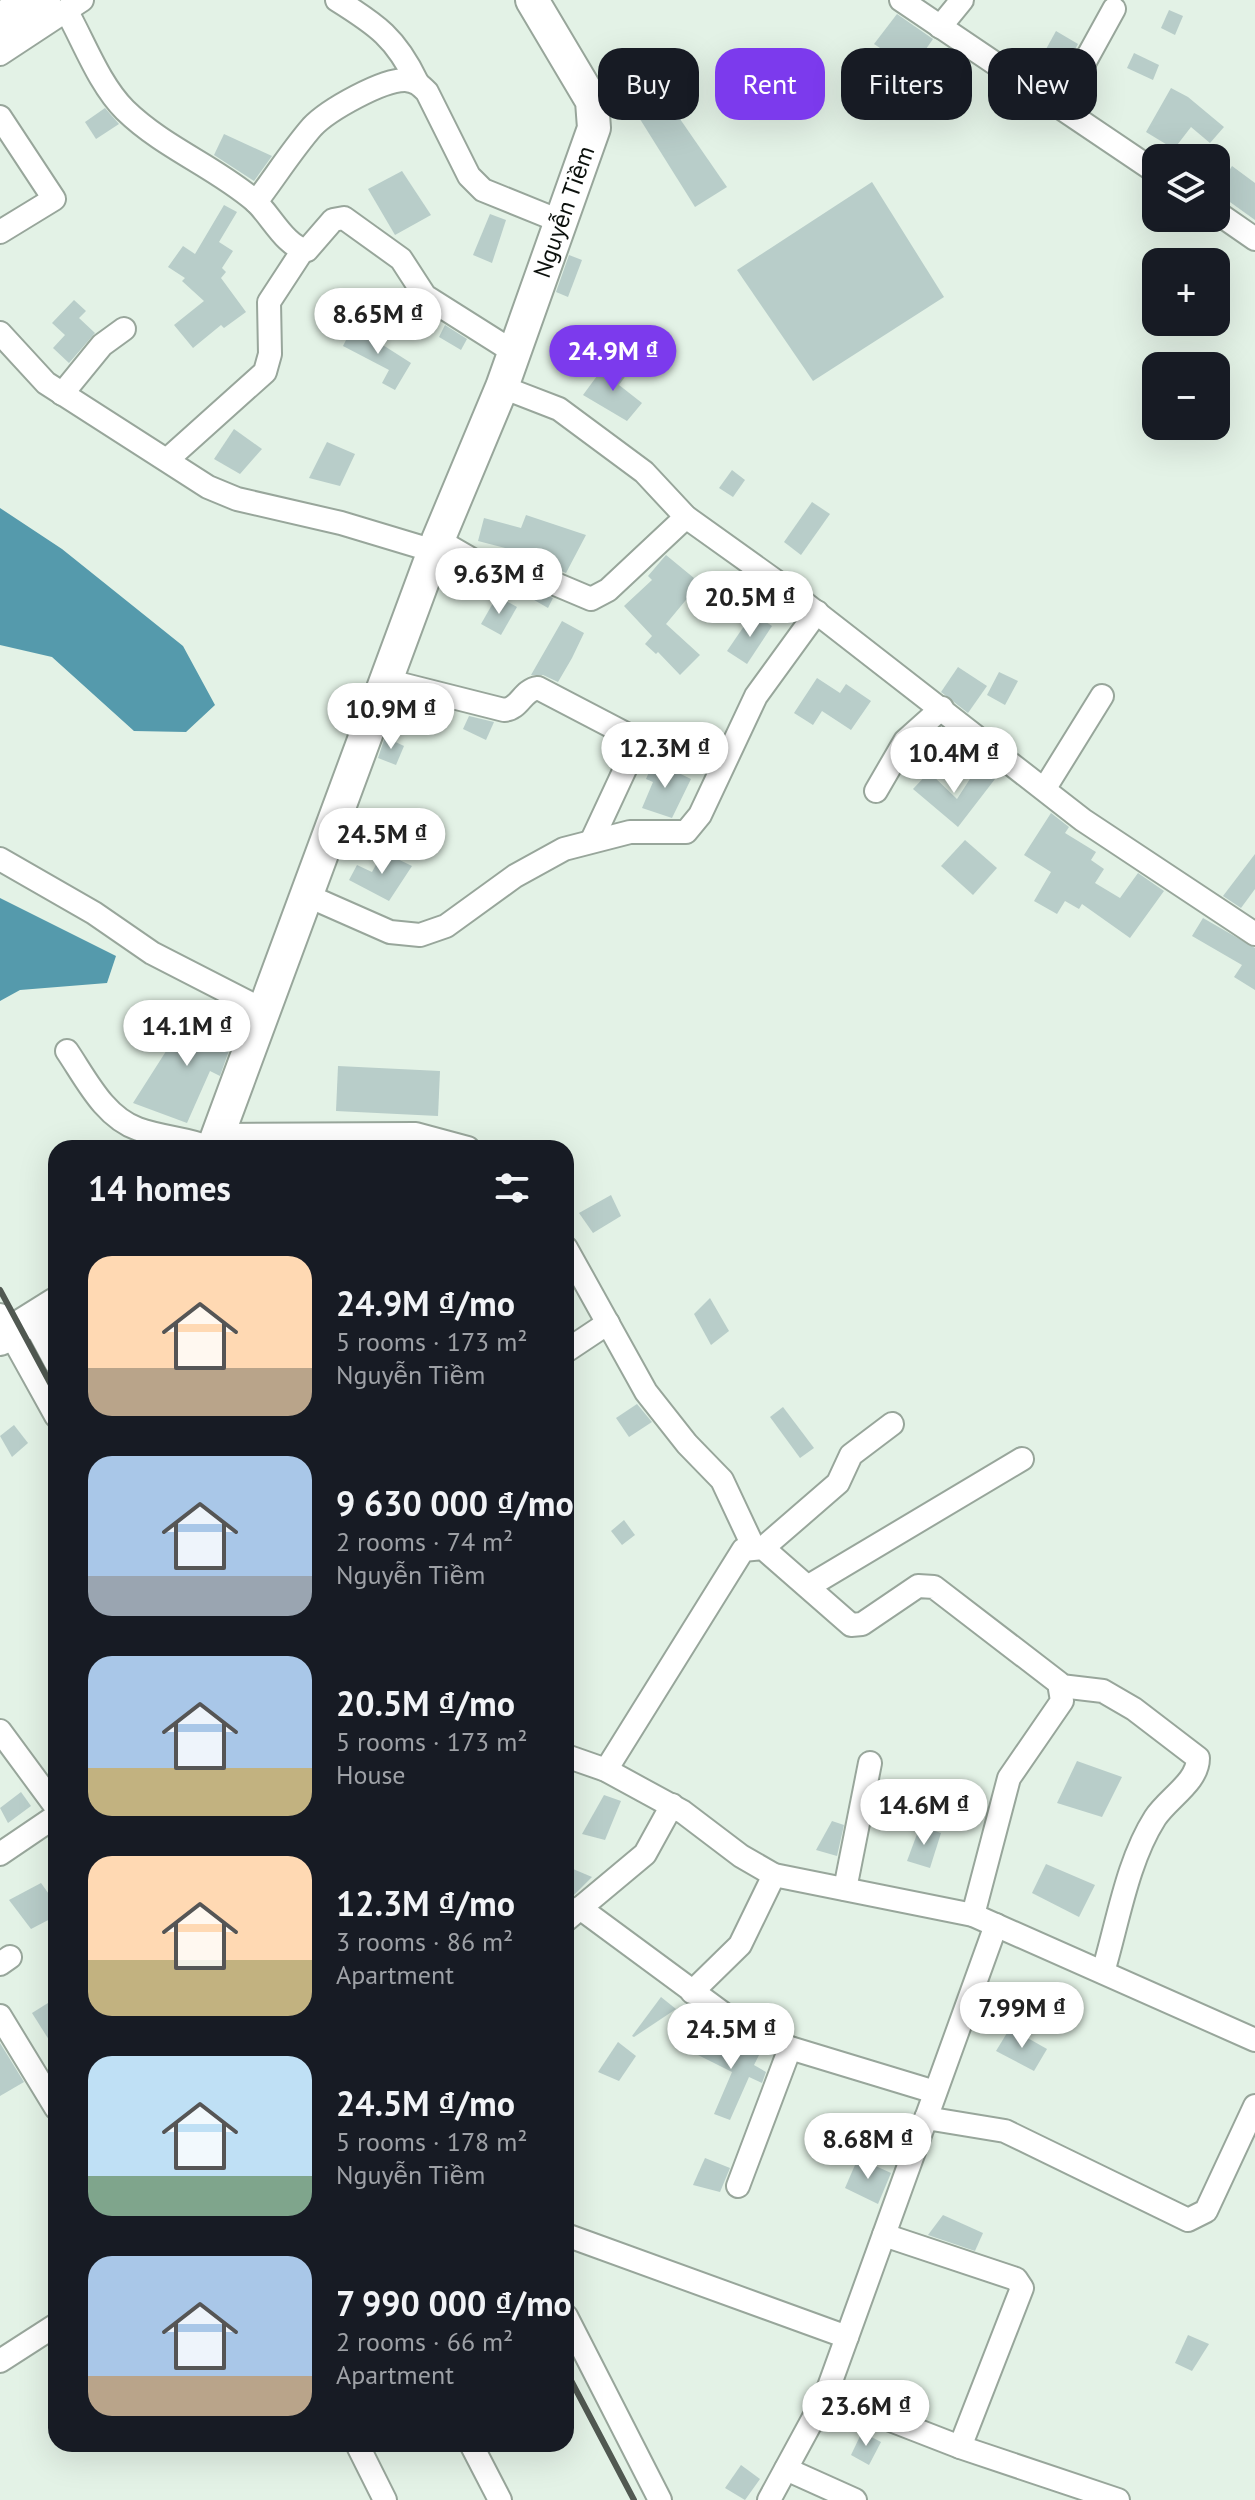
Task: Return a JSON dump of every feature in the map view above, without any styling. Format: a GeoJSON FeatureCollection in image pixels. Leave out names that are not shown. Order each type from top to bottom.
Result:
{"type":"FeatureCollection","features":[{"type":"Feature","properties":{"kind":"highway"},"geometry":{"type":"LineString","coordinates":[[0,24],[61,2]]}},
{"type":"Feature","properties":{"kind":"street"},"geometry":{"type":"LineString","coordinates":[[337,0],[380,27],[393,40],[417,82],[427,92],[469,176],[483,190],[562,222]]}},
{"type":"Feature","properties":{"kind":"street","name":"Nguyễn Tiềm"},"geometry":{"type":"LineString","coordinates":[[216,1140],[385,680],[502,387],[512,351],[562,222],[594,128],[595,110],[532,0]]}},
{"type":"Feature","properties":{"kind":"street"},"geometry":{"type":"LineString","coordinates":[[901,0],[988,59]]}},
{"type":"Feature","properties":{"kind":"street"},"geometry":{"type":"LineString","coordinates":[[940,27],[962,0]]}},
{"type":"Feature","properties":{"kind":"street"},"geometry":{"type":"LineString","coordinates":[[0,39],[61,2]]}},
{"type":"Feature","properties":{"kind":"street"},"geometry":{"type":"LineString","coordinates":[[0,54],[61,2]]}},
{"type":"Feature","properties":{"kind":"street"},"geometry":{"type":"LineString","coordinates":[[61,2],[125,109],[178,152],[203,163],[256,202],[303,250]]}},
{"type":"Feature","properties":{"kind":"street"},"geometry":{"type":"LineString","coordinates":[[1093,48],[1114,9]]}},
{"type":"Feature","properties":{"kind":"street"},"geometry":{"type":"LineString","coordinates":[[256,202],[322,118],[349,101],[396,80],[417,82]]}},
{"type":"Feature","properties":{"kind":"street"},"geometry":{"type":"LineString","coordinates":[[0,117],[54,199],[0,232]]}},
{"type":"Feature","properties":{"kind":"street"},"geometry":{"type":"LineString","coordinates":[[1079,120],[1142,163]]}},
{"type":"Feature","properties":{"kind":"street"},"geometry":{"type":"LineString","coordinates":[[168,459],[265,372],[270,354],[269,302],[303,250],[311,247],[333,220],[344,218],[401,259],[425,296],[512,351]]}},
{"type":"Feature","properties":{"kind":"street"},"geometry":{"type":"LineString","coordinates":[[1230,222],[1255,239]]}},
{"type":"Feature","properties":{"kind":"street"},"geometry":{"type":"LineString","coordinates":[[62,394],[102,345],[124,329]]}},
{"type":"Feature","properties":{"kind":"street"},"geometry":{"type":"LineString","coordinates":[[0,333],[25,364],[62,394],[227,496],[436,546],[483,566],[500,570],[515,567],[591,599],[608,590],[686,517]]}},
{"type":"Feature","properties":{"kind":"street"},"geometry":{"type":"LineString","coordinates":[[502,387],[559,409],[644,472],[686,517],[817,612],[1106,836],[1255,934]]}},
{"type":"Feature","properties":{"kind":"street"},"geometry":{"type":"LineString","coordinates":[[306,895],[390,932],[420,935],[446,926],[533,864],[592,840],[630,832],[679,833],[691,827],[751,705],[817,612]]}},
{"type":"Feature","properties":{"kind":"street"},"geometry":{"type":"LineString","coordinates":[[385,680],[504,710],[515,707],[531,689],[538,688],[628,735],[635,743],[633,752],[592,840]]}},
{"type":"Feature","properties":{"kind":"street"},"geometry":{"type":"LineString","coordinates":[[1045,788],[1102,696]]}},
{"type":"Feature","properties":{"kind":"street"},"geometry":{"type":"LineString","coordinates":[[876,791],[905,741],[942,708]]}},
{"type":"Feature","properties":{"kind":"street"},"geometry":{"type":"LineString","coordinates":[[0,859],[94,913],[152,953],[265,1011]]}},
{"type":"Feature","properties":{"kind":"street"},"geometry":{"type":"LineString","coordinates":[[67,1051],[106,1108],[125,1123],[138,1129],[195,1140]]}},
{"type":"Feature","properties":{"kind":"street"},"geometry":{"type":"LineString","coordinates":[[574,1262],[653,1402],[722,1480],[758,1547],[809,1586],[843,1621],[855,1626],[918,1586],[934,1587],[1061,1686],[1103,1691],[1134,1709],[1198,1758],[1195,1772],[1156,1817],[1138,1853],[1103,1972]]}},
{"type":"Feature","properties":{"kind":"street"},"geometry":{"type":"LineString","coordinates":[[20,1322],[48,1354]]}},
{"type":"Feature","properties":{"kind":"street"},"geometry":{"type":"LineString","coordinates":[[20,1322],[48,1395]]}},
{"type":"Feature","properties":{"kind":"street"},"geometry":{"type":"LineString","coordinates":[[574,1346],[608,1323]]}},
{"type":"Feature","properties":{"kind":"street"},"geometry":{"type":"LineString","coordinates":[[606,1770],[739,1553],[758,1547],[838,1483],[851,1455],[892,1424]]}},
{"type":"Feature","properties":{"kind":"street"},"geometry":{"type":"LineString","coordinates":[[809,1586],[1022,1459]]}},
{"type":"Feature","properties":{"kind":"street"},"geometry":{"type":"LineString","coordinates":[[973,1915],[1009,1778],[1062,1701],[1061,1686]]}},
{"type":"Feature","properties":{"kind":"street"},"geometry":{"type":"LineString","coordinates":[[0,1731],[48,1796]]}},
{"type":"Feature","properties":{"kind":"street"},"geometry":{"type":"LineString","coordinates":[[574,1759],[606,1770],[672,1805],[741,1856],[774,1875],[973,1915],[1255,2040]]}},
{"type":"Feature","properties":{"kind":"street"},"geometry":{"type":"LineString","coordinates":[[845,1889],[870,1763]]}},
{"type":"Feature","properties":{"kind":"street"},"geometry":{"type":"LineString","coordinates":[[574,1913],[645,1854],[672,1805]]}},
{"type":"Feature","properties":{"kind":"street"},"geometry":{"type":"LineString","coordinates":[[0,1854],[48,1821]]}},
{"type":"Feature","properties":{"kind":"street"},"geometry":{"type":"LineString","coordinates":[[692,1992],[740,1945],[774,1875]]}},
{"type":"Feature","properties":{"kind":"street"},"geometry":{"type":"LineString","coordinates":[[574,1915],[740,2026],[790,2048],[935,2092]]}},
{"type":"Feature","properties":{"kind":"street"},"geometry":{"type":"LineString","coordinates":[[769,2500],[826,2395],[996,1925]]}},
{"type":"Feature","properties":{"kind":"street"},"geometry":{"type":"LineString","coordinates":[[0,2016],[48,2095]]}},
{"type":"Feature","properties":{"kind":"street"},"geometry":{"type":"LineString","coordinates":[[738,2186],[790,2048]]}},
{"type":"Feature","properties":{"kind":"street"},"geometry":{"type":"LineString","coordinates":[[926,2118],[1005,2131],[1188,2220],[1206,2211],[1253,2114]]}},
{"type":"Feature","properties":{"kind":"street"},"geometry":{"type":"LineString","coordinates":[[884,2235],[1016,2279],[1020,2284],[1020,2294],[960,2447]]}},
{"type":"Feature","properties":{"kind":"street"},"geometry":{"type":"LineString","coordinates":[[574,2238],[847,2337]]}},
{"type":"Feature","properties":{"kind":"street"},"geometry":{"type":"LineString","coordinates":[[0,2361],[48,2330]]}},
{"type":"Feature","properties":{"kind":"street"},"geometry":{"type":"LineString","coordinates":[[574,2332],[660,2500]]}},
{"type":"Feature","properties":{"kind":"street"},"geometry":{"type":"LineString","coordinates":[[826,2395],[960,2447],[1118,2500]]}},
{"type":"Feature","properties":{"kind":"street"},"geometry":{"type":"LineString","coordinates":[[361,2452],[385,2500]]}},
{"type":"Feature","properties":{"kind":"street"},"geometry":{"type":"LineString","coordinates":[[475,2452],[500,2500]]}},
{"type":"Feature","properties":{"kind":"street"},"geometry":{"type":"LineString","coordinates":[[786,2469],[855,2500]]}},
{"type":"Feature","properties":{"kind":"water"},"geometry":{"type":"Polygon","coordinates":[[[0,508],[62,549],[183,646],[215,705],[186,732],[134,731],[52,657],[0,645],[0,508]]]}},
{"type":"Feature","properties":{"kind":"water"},"geometry":{"type":"Polygon","coordinates":[[[0,898],[116,956],[107,983],[20,990],[0,1001],[0,898]]]}},
{"type":"Feature","properties":{"kind":"building"},"geometry":{"type":"Polygon","coordinates":[[[1169,10],[1183,16],[1175,35],[1161,28],[1169,10]]]}},
{"type":"Feature","properties":{"kind":"building"},"geometry":{"type":"Polygon","coordinates":[[[897,14],[933,39],[927,48],[880,48],[874,44],[897,14]]]}},
{"type":"Feature","properties":{"kind":"building"},"geometry":{"type":"Polygon","coordinates":[[[1056,31],[1078,44],[1076,48],[1047,48],[1056,31]]]}},
{"type":"Feature","properties":{"kind":"building"},"geometry":{"type":"Polygon","coordinates":[[[1134,53],[1159,65],[1153,80],[1127,68],[1134,53]]]}},
{"type":"Feature","properties":{"kind":"building"},"geometry":{"type":"Polygon","coordinates":[[[1171,88],[1188,97],[1224,127],[1210,143],[1191,127],[1178,144],[1166,144],[1146,132],[1171,88]]]}},
{"type":"Feature","properties":{"kind":"building"},"geometry":{"type":"Polygon","coordinates":[[[105,108],[119,124],[96,139],[85,122],[105,108]]]}},
{"type":"Feature","properties":{"kind":"building"},"geometry":{"type":"Polygon","coordinates":[[[641,120],[681,120],[727,187],[695,207],[641,120]]]}},
{"type":"Feature","properties":{"kind":"building"},"geometry":{"type":"Polygon","coordinates":[[[224,134],[272,156],[254,181],[214,155],[224,134]]]}},
{"type":"Feature","properties":{"kind":"building"},"geometry":{"type":"Polygon","coordinates":[[[1232,166],[1255,183],[1255,220],[1230,202],[1232,166]]]}},
{"type":"Feature","properties":{"kind":"building"},"geometry":{"type":"Polygon","coordinates":[[[402,171],[431,215],[395,235],[368,189],[402,171]]]}},
{"type":"Feature","properties":{"kind":"building"},"geometry":{"type":"Polygon","coordinates":[[[872,182],[944,297],[813,381],[737,270],[872,182]]]}},
{"type":"Feature","properties":{"kind":"building"},"geometry":{"type":"Polygon","coordinates":[[[224,205],[237,212],[219,242],[233,251],[222,268],[226,272],[221,278],[246,312],[224,328],[221,325],[193,348],[174,325],[204,301],[182,281],[185,278],[168,267],[183,246],[195,254],[224,205]]]}},
{"type":"Feature","properties":{"kind":"building"},"geometry":{"type":"Polygon","coordinates":[[[490,214],[506,220],[492,263],[473,255],[490,214]]]}},
{"type":"Feature","properties":{"kind":"building"},"geometry":{"type":"Polygon","coordinates":[[[569,255],[582,260],[568,297],[556,292],[569,255]]]}},
{"type":"Feature","properties":{"kind":"building"},"geometry":{"type":"Polygon","coordinates":[[[74,300],[86,311],[79,318],[95,333],[69,363],[53,348],[65,335],[52,323],[74,300]]]}},
{"type":"Feature","properties":{"kind":"building"},"geometry":{"type":"Polygon","coordinates":[[[445,325],[467,339],[461,350],[439,337],[445,325]]]}},
{"type":"Feature","properties":{"kind":"building"},"geometry":{"type":"Polygon","coordinates":[[[353,326],[411,363],[395,390],[382,383],[389,370],[343,346],[353,326]]]}},
{"type":"Feature","properties":{"kind":"building"},"geometry":{"type":"Polygon","coordinates":[[[608,361],[627,374],[619,385],[642,403],[627,421],[583,395],[608,361]]]}},
{"type":"Feature","properties":{"kind":"building"},"geometry":{"type":"Polygon","coordinates":[[[234,429],[262,449],[240,474],[214,459],[234,429]]]}},
{"type":"Feature","properties":{"kind":"building"},"geometry":{"type":"Polygon","coordinates":[[[327,442],[355,454],[340,486],[309,478],[327,442]]]}},
{"type":"Feature","properties":{"kind":"building"},"geometry":{"type":"Polygon","coordinates":[[[732,470],[745,480],[733,497],[719,488],[732,470]]]}},
{"type":"Feature","properties":{"kind":"building"},"geometry":{"type":"Polygon","coordinates":[[[812,502],[830,514],[801,555],[784,542],[812,502]]]}},
{"type":"Feature","properties":{"kind":"building"},"geometry":{"type":"Polygon","coordinates":[[[526,515],[586,535],[566,573],[513,550],[478,541],[484,518],[521,528],[526,515]]]}},
{"type":"Feature","properties":{"kind":"building"},"geometry":{"type":"Polygon","coordinates":[[[666,555],[700,583],[666,624],[700,655],[680,675],[658,652],[656,654],[645,644],[652,636],[624,606],[652,580],[648,576],[666,555]]]}},
{"type":"Feature","properties":{"kind":"building"},"geometry":{"type":"Polygon","coordinates":[[[521,585],[553,598],[548,608],[517,590],[521,585]]]}},
{"type":"Feature","properties":{"kind":"building"},"geometry":{"type":"Polygon","coordinates":[[[497,596],[517,607],[501,635],[481,624],[497,596]]]}},
{"type":"Feature","properties":{"kind":"building"},"geometry":{"type":"Polygon","coordinates":[[[753,613],[772,626],[747,664],[727,651],[753,613]]]}},
{"type":"Feature","properties":{"kind":"building"},"geometry":{"type":"Polygon","coordinates":[[[562,621],[584,633],[572,658],[558,682],[543,675],[531,675],[562,621]]]}},
{"type":"Feature","properties":{"kind":"building"},"geometry":{"type":"Polygon","coordinates":[[[958,667],[987,686],[968,713],[941,692],[958,667]]]}},
{"type":"Feature","properties":{"kind":"building"},"geometry":{"type":"Polygon","coordinates":[[[999,672],[1018,681],[1005,705],[987,695],[999,672]]]}},
{"type":"Feature","properties":{"kind":"building"},"geometry":{"type":"Polygon","coordinates":[[[817,678],[840,693],[846,684],[871,701],[851,730],[822,711],[813,725],[794,713],[817,678]]]}},
{"type":"Feature","properties":{"kind":"building"},"geometry":{"type":"Polygon","coordinates":[[[469,716],[494,722],[486,740],[463,729],[469,716]]]}},
{"type":"Feature","properties":{"kind":"building"},"geometry":{"type":"Polygon","coordinates":[[[385,737],[404,746],[396,765],[378,758],[385,737]]]}},
{"type":"Feature","properties":{"kind":"building"},"geometry":{"type":"Polygon","coordinates":[[[654,761],[691,779],[672,818],[642,808],[653,782],[646,779],[654,761]]]}},
{"type":"Feature","properties":{"kind":"building"},"geometry":{"type":"Polygon","coordinates":[[[977,768],[995,779],[958,827],[913,789],[929,772],[957,799],[977,768]]]}},
{"type":"Feature","properties":{"kind":"building"},"geometry":{"type":"Polygon","coordinates":[[[1051,813],[1069,827],[1065,833],[1096,852],[1091,860],[1104,869],[1095,883],[1120,898],[1138,873],[1164,891],[1130,938],[1082,904],[1079,909],[1065,901],[1057,914],[1034,901],[1051,872],[1024,855],[1051,813]]]}},
{"type":"Feature","properties":{"kind":"building"},"geometry":{"type":"Polygon","coordinates":[[[965,840],[997,868],[973,895],[941,866],[965,840]]]}},
{"type":"Feature","properties":{"kind":"building"},"geometry":{"type":"Polygon","coordinates":[[[383,852],[412,866],[389,901],[349,880],[357,865],[372,872],[383,852]]]}},
{"type":"Feature","properties":{"kind":"building"},"geometry":{"type":"Polygon","coordinates":[[[1255,854],[1255,889],[1241,908],[1223,896],[1255,854]]]}},
{"type":"Feature","properties":{"kind":"building"},"geometry":{"type":"Polygon","coordinates":[[[1203,918],[1255,948],[1255,990],[1234,977],[1242,965],[1192,936],[1203,918]]]}},
{"type":"Feature","properties":{"kind":"building"},"geometry":{"type":"Polygon","coordinates":[[[210,1009],[232,1020],[223,1038],[232,1042],[220,1076],[210,1071],[187,1123],[133,1103],[184,1023],[201,1028],[210,1009]]]}},
{"type":"Feature","properties":{"kind":"building"},"geometry":{"type":"Polygon","coordinates":[[[338,1066],[440,1071],[438,1116],[336,1111],[338,1066]]]}},
{"type":"Feature","properties":{"kind":"building"},"geometry":{"type":"Polygon","coordinates":[[[611,1195],[621,1216],[593,1233],[579,1213],[611,1195]]]}},
{"type":"Feature","properties":{"kind":"building"},"geometry":{"type":"Polygon","coordinates":[[[710,1298],[729,1331],[711,1345],[694,1314],[710,1298]]]}},
{"type":"Feature","properties":{"kind":"building"},"geometry":{"type":"Polygon","coordinates":[[[637,1404],[652,1422],[629,1437],[616,1418],[637,1404]]]}},
{"type":"Feature","properties":{"kind":"building"},"geometry":{"type":"Polygon","coordinates":[[[783,1407],[814,1448],[800,1458],[770,1417],[783,1407]]]}},
{"type":"Feature","properties":{"kind":"building"},"geometry":{"type":"Polygon","coordinates":[[[14,1425],[28,1443],[12,1457],[0,1436],[14,1425]]]}},
{"type":"Feature","properties":{"kind":"building"},"geometry":{"type":"Polygon","coordinates":[[[624,1520],[635,1535],[622,1545],[611,1531],[624,1520]]]}},
{"type":"Feature","properties":{"kind":"building"},"geometry":{"type":"Polygon","coordinates":[[[1077,1761],[1122,1777],[1102,1817],[1057,1803],[1077,1761]]]}},
{"type":"Feature","properties":{"kind":"building"},"geometry":{"type":"Polygon","coordinates":[[[21,1792],[31,1806],[8,1823],[0,1808],[21,1792]]]}},
{"type":"Feature","properties":{"kind":"building"},"geometry":{"type":"Polygon","coordinates":[[[604,1795],[621,1801],[605,1840],[582,1834],[604,1795]]]}},
{"type":"Feature","properties":{"kind":"building"},"geometry":{"type":"Polygon","coordinates":[[[832,1821],[844,1825],[837,1856],[816,1850],[832,1821]]]}},
{"type":"Feature","properties":{"kind":"building"},"geometry":{"type":"Polygon","coordinates":[[[920,1826],[941,1833],[930,1868],[907,1861],[920,1826]]]}},
{"type":"Feature","properties":{"kind":"building"},"geometry":{"type":"Polygon","coordinates":[[[1046,1864],[1095,1885],[1079,1917],[1032,1893],[1046,1864]]]}},
{"type":"Feature","properties":{"kind":"building"},"geometry":{"type":"Polygon","coordinates":[[[574,1869],[592,1877],[574,1895],[574,1869]]]}},
{"type":"Feature","properties":{"kind":"building"},"geometry":{"type":"Polygon","coordinates":[[[41,1883],[48,1893],[48,1920],[31,1929],[9,1900],[41,1883]]]}},
{"type":"Feature","properties":{"kind":"building"},"geometry":{"type":"Polygon","coordinates":[[[661,1997],[676,2009],[632,2036],[661,1997]]]}},
{"type":"Feature","properties":{"kind":"building"},"geometry":{"type":"Polygon","coordinates":[[[48,2003],[48,2038],[32,2013],[48,2003]]]}},
{"type":"Feature","properties":{"kind":"building"},"geometry":{"type":"Polygon","coordinates":[[[1010,2028],[1047,2049],[1034,2071],[996,2051],[1010,2028]]]}},
{"type":"Feature","properties":{"kind":"building"},"geometry":{"type":"Polygon","coordinates":[[[696,2034],[735,2055],[741,2042],[761,2051],[754,2065],[766,2072],[762,2083],[749,2077],[730,2120],[714,2114],[732,2072],[690,2051],[696,2034]]]}},
{"type":"Feature","properties":{"kind":"building"},"geometry":{"type":"Polygon","coordinates":[[[618,2042],[636,2056],[619,2081],[598,2072],[618,2042]]]}},
{"type":"Feature","properties":{"kind":"building"},"geometry":{"type":"Polygon","coordinates":[[[0,2043],[24,2082],[0,2096],[0,2043]]]}},
{"type":"Feature","properties":{"kind":"building"},"geometry":{"type":"Polygon","coordinates":[[[705,2158],[730,2168],[720,2192],[693,2185],[705,2158]]]}},
{"type":"Feature","properties":{"kind":"building"},"geometry":{"type":"Polygon","coordinates":[[[858,2158],[891,2173],[878,2204],[845,2188],[858,2158]]]}},
{"type":"Feature","properties":{"kind":"building"},"geometry":{"type":"Polygon","coordinates":[[[943,2215],[983,2233],[975,2251],[928,2235],[943,2215]]]}},
{"type":"Feature","properties":{"kind":"building"},"geometry":{"type":"Polygon","coordinates":[[[1188,2335],[1209,2344],[1192,2371],[1175,2363],[1188,2335]]]}},
{"type":"Feature","properties":{"kind":"building"},"geometry":{"type":"Polygon","coordinates":[[[862,2432],[881,2442],[869,2465],[851,2455],[862,2432]]]}},
{"type":"Feature","properties":{"kind":"building"},"geometry":{"type":"Polygon","coordinates":[[[741,2465],[760,2479],[745,2500],[725,2488],[741,2465]]]}},
{"type":"Feature","properties":{"kind":"railway"},"geometry":{"type":"LineString","coordinates":[[0,1290],[48,1379]]}},
{"type":"Feature","properties":{"kind":"railway"},"geometry":{"type":"LineString","coordinates":[[574,2386],[634,2500]]}}]}
